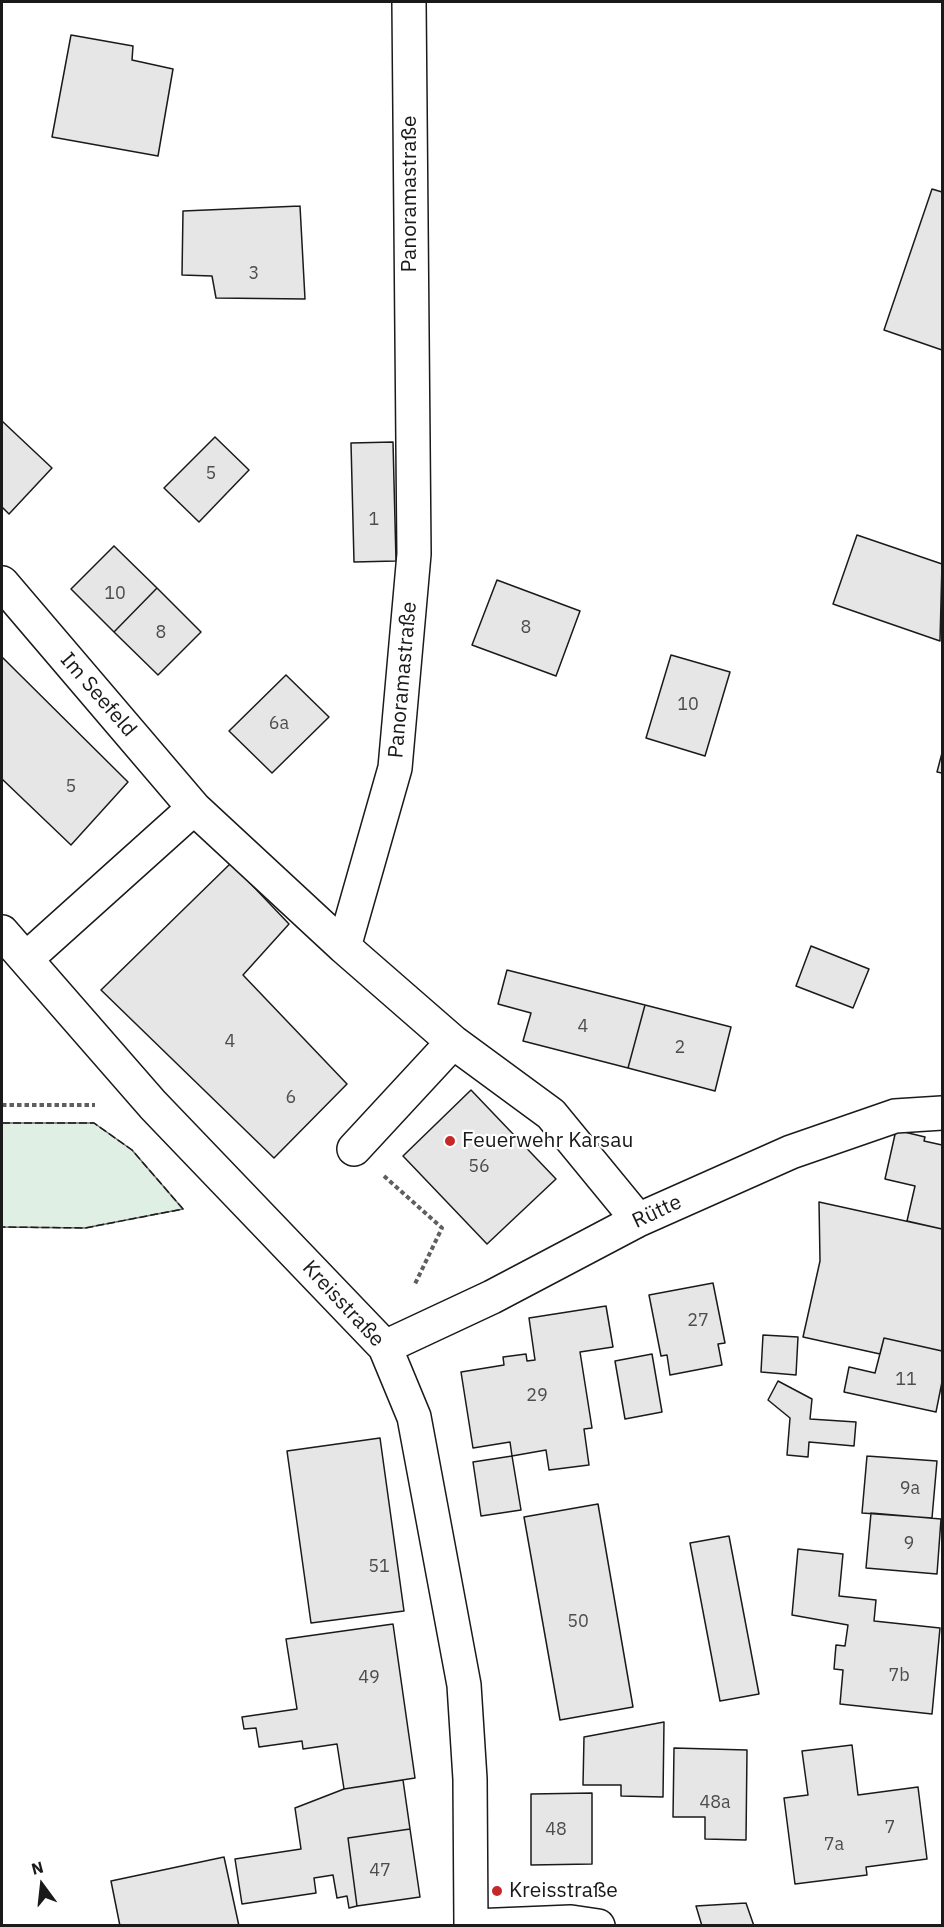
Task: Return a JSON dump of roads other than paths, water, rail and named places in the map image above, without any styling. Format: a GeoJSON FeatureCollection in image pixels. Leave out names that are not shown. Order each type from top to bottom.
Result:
{"type":"FeatureCollection","features":[{"type":"Feature","properties":{"kind":"street","name":"Panoramastraße"},"geometry":{"type":"LineString","coordinates":[[344,947],[395,768],[414,554],[409,2]]}},
{"type":"Feature","properties":{"kind":"street","name":"Im Seefeld"},"geometry":{"type":"LineString","coordinates":[[2,583],[194,808],[344,947]]}},
{"type":"Feature","properties":{"kind":"street"},"geometry":{"type":"LineString","coordinates":[[26,959],[194,808]]}},
{"type":"Feature","properties":{"kind":"street","name":"Kreisstraße"},"geometry":{"type":"LineString","coordinates":[[2,932],[153,1105],[385,1347],[414,1417],[464,1685],[470,1779],[472,1926]]}},
{"type":"Feature","properties":{"kind":"street"},"geometry":{"type":"LineString","coordinates":[[344,947],[453,1042],[551,1114],[638,1220]]}},
{"type":"Feature","properties":{"kind":"street"},"geometry":{"type":"LineString","coordinates":[[354,1149],[453,1042]]}},
{"type":"Feature","properties":{"kind":"street","name":"Rütte"},"geometry":{"type":"LineString","coordinates":[[385,1347],[492,1297],[638,1220],[791,1152],[895,1116],[942,1113]]}},
{"type":"Feature","properties":{"kind":"street"},"geometry":{"type":"LineString","coordinates":[[472,1926],[571,1922],[598,1926]]}},
{"type":"Feature","properties":{"kind":"place","name":"Feuerwehr Karsau"},"geometry":{"type":"Point","coordinates":[450,1141]}},
{"type":"Feature","properties":{"kind":"place","name":"Kreisstraße"},"geometry":{"type":"Point","coordinates":[497,1891]}}]}
